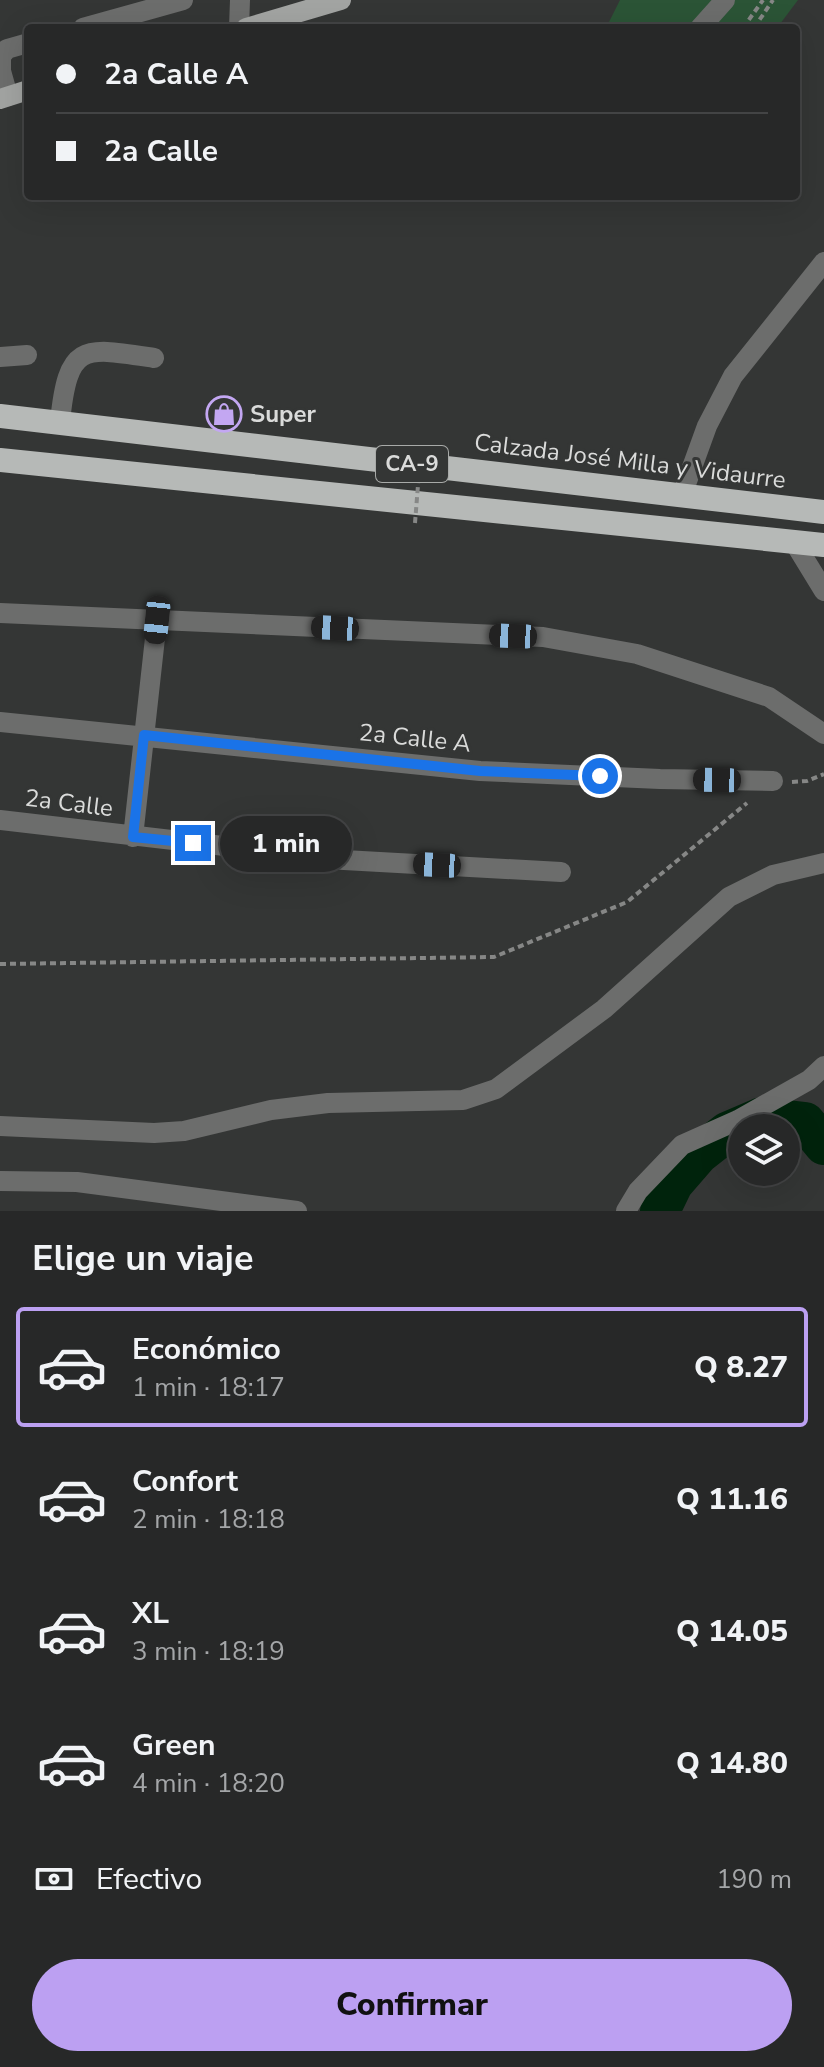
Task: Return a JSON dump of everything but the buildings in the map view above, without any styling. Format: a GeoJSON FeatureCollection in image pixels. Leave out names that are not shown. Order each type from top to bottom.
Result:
{"type":"FeatureCollection","features":[{"type":"Feature","properties":{"kind":"highway","name":"Calzada José Milla y Vidaurre"},"geometry":{"type":"LineString","coordinates":[[0,416],[824,512]]}},
{"type":"Feature","properties":{"kind":"highway","name":"CA-9"},"geometry":{"type":"LineString","coordinates":[[0,460],[824,545]]}},
{"type":"Feature","properties":{"kind":"main road"},"geometry":{"type":"LineString","coordinates":[[254,24],[286,9],[341,0]]}},
{"type":"Feature","properties":{"kind":"main road"},"geometry":{"type":"LineString","coordinates":[[4,98],[24,91]]}},
{"type":"Feature","properties":{"kind":"street"},"geometry":{"type":"LineString","coordinates":[[97,24],[183,0]]}},
{"type":"Feature","properties":{"kind":"street"},"geometry":{"type":"LineString","coordinates":[[239,24],[240,0]]}},
{"type":"Feature","properties":{"kind":"street"},"geometry":{"type":"LineString","coordinates":[[704,24],[725,0]]}},
{"type":"Feature","properties":{"kind":"street"},"geometry":{"type":"LineString","coordinates":[[4,98],[1,56],[7,49],[24,44]]}},
{"type":"Feature","properties":{"kind":"street"},"geometry":{"type":"LineString","coordinates":[[682,495],[707,426],[733,376],[824,262]]}},
{"type":"Feature","properties":{"kind":"street"},"geometry":{"type":"LineString","coordinates":[[60,422],[62,396],[74,362],[86,353],[102,350],[154,358]]}},
{"type":"Feature","properties":{"kind":"street"},"geometry":{"type":"LineString","coordinates":[[0,357],[27,355]]}},
{"type":"Feature","properties":{"kind":"street"},"geometry":{"type":"LineString","coordinates":[[794,542],[824,591]]}},
{"type":"Feature","properties":{"kind":"street"},"geometry":{"type":"LineString","coordinates":[[0,613],[543,637],[637,654],[769,697],[824,734]]}},
{"type":"Feature","properties":{"kind":"street"},"geometry":{"type":"LineString","coordinates":[[133,837],[157,620]]}},
{"type":"Feature","properties":{"kind":"street","name":"2a Calle A"},"geometry":{"type":"LineString","coordinates":[[0,722],[480,771],[773,781]]}},
{"type":"Feature","properties":{"kind":"street","name":"2a Calle"},"geometry":{"type":"LineString","coordinates":[[0,820],[344,860],[561,872]]}},
{"type":"Feature","properties":{"kind":"street"},"geometry":{"type":"LineString","coordinates":[[0,1126],[154,1133],[184,1131],[271,1110],[328,1103],[463,1100],[496,1089],[604,1009],[729,897],[773,875],[824,863]]}},
{"type":"Feature","properties":{"kind":"street"},"geometry":{"type":"LineString","coordinates":[[626,1211],[638,1191],[682,1145],[750,1113],[809,1080],[824,1066]]}},
{"type":"Feature","properties":{"kind":"street"},"geometry":{"type":"LineString","coordinates":[[0,1181],[77,1182],[297,1211]]}},
{"type":"Feature","properties":{"kind":"path"},"geometry":{"type":"LineString","coordinates":[[746,24],[763,0]]}},
{"type":"Feature","properties":{"kind":"path"},"geometry":{"type":"LineString","coordinates":[[757,24],[773,0]]}},
{"type":"Feature","properties":{"kind":"path"},"geometry":{"type":"LineString","coordinates":[[415,523],[421,447]]}},
{"type":"Feature","properties":{"kind":"path"},"geometry":{"type":"LineString","coordinates":[[0,964],[494,957],[627,902],[773,781],[807,781],[824,774]]}},
{"type":"Feature","properties":{"kind":"green space"},"geometry":{"type":"Polygon","coordinates":[[[620,0],[798,0],[780,24],[608,24],[620,0]]]}},
{"type":"Feature","properties":{"kind":"waterway"},"geometry":{"type":"LineString","coordinates":[[660,1211],[673,1184],[699,1154],[727,1132],[762,1117],[805,1122],[824,1145]]}},
{"type":"Feature","properties":{"kind":"place","name":"Super"},"geometry":{"type":"Point","coordinates":[224,414]}},
{"type":"Feature","properties":{"kind":"route"},"geometry":{"type":"LineString","coordinates":[[193,843],[133,837],[144,735],[480,771],[600,776]]}}]}
